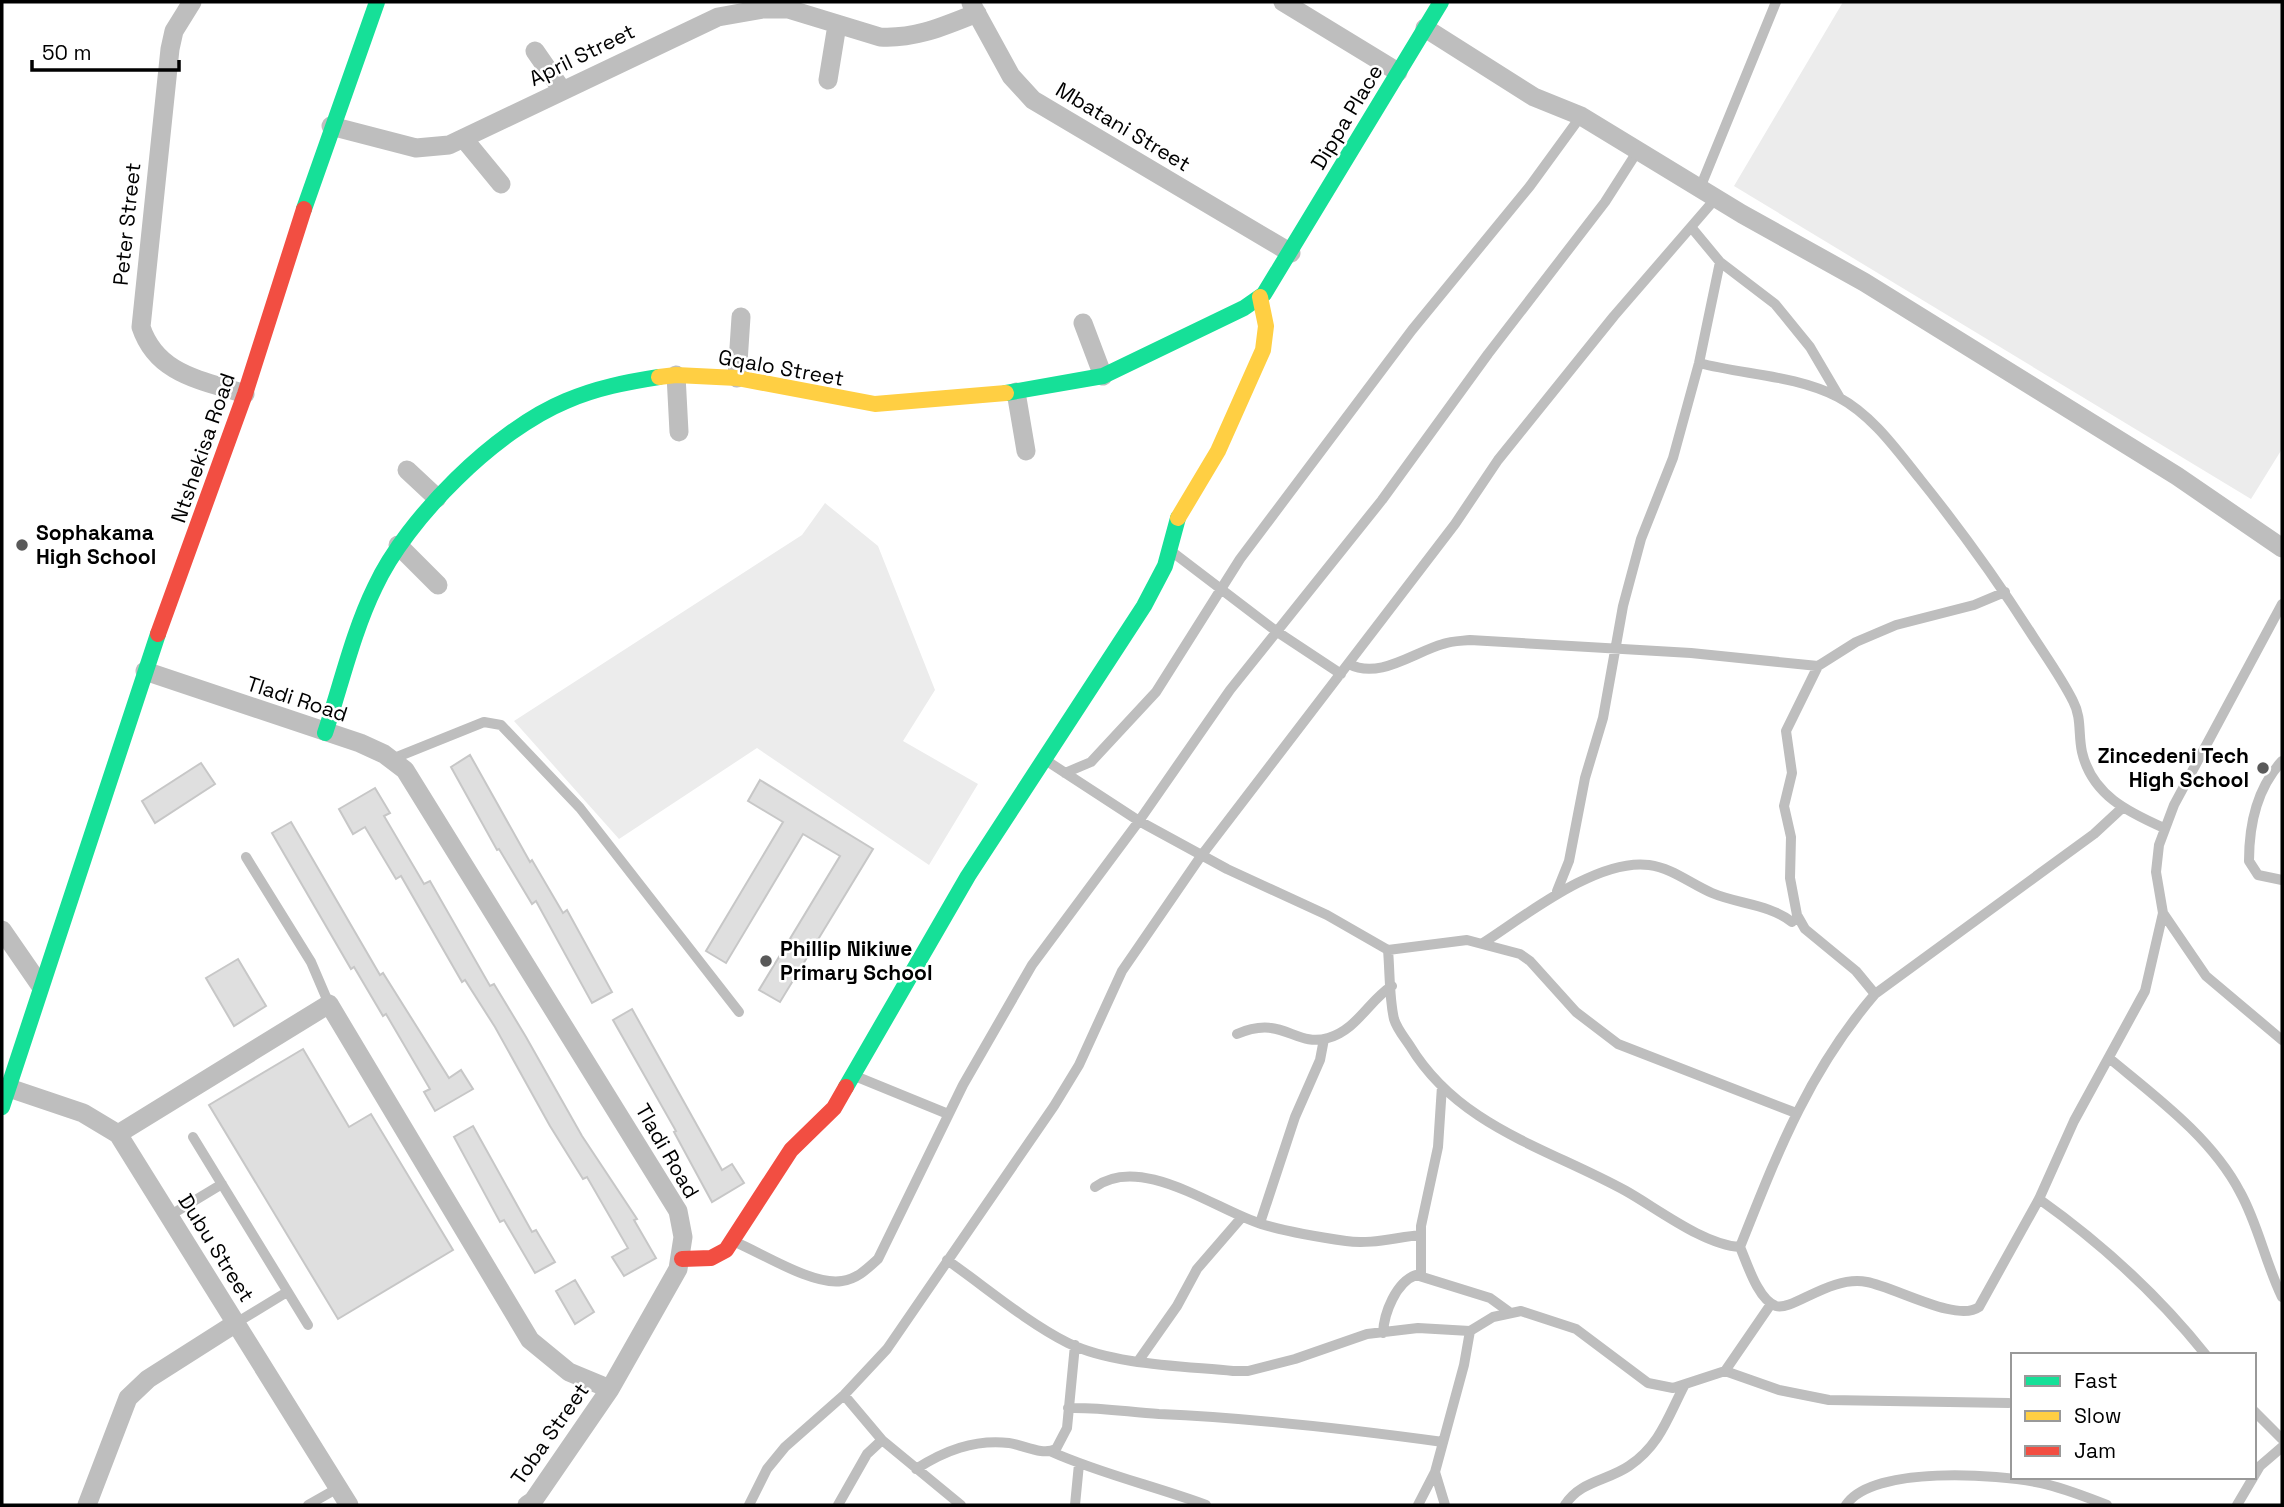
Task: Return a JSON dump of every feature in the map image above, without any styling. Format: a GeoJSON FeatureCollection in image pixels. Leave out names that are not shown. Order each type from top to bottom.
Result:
{"type":"FeatureCollection","features":[{"type":"Feature","properties":{"kind":"street","name":"Peter Street"},"geometry":{"type":"LineString","coordinates":[[192,2],[174,31],[170,49],[141,327],[150,349],[168,368],[245,394]]}},
{"type":"Feature","properties":{"kind":"street","name":"Ntshekisa Road"},"geometry":{"type":"LineString","coordinates":[[2,1107],[145,671],[245,394],[331,126],[377,2]]}},
{"type":"Feature","properties":{"kind":"street"},"geometry":{"type":"LineString","coordinates":[[1283,2],[1398,72]]}},
{"type":"Feature","properties":{"kind":"street","name":"Dippa Place"},"geometry":{"type":"LineString","coordinates":[[1291,253],[1441,2]]}},
{"type":"Feature","properties":{"kind":"street","name":"April Street"},"geometry":{"type":"LineString","coordinates":[[331,126],[416,148],[435,148],[464,139],[694,26],[729,14],[788,9],[880,37],[908,37],[974,8]]}},
{"type":"Feature","properties":{"kind":"street","name":"Mbatani Street"},"geometry":{"type":"LineString","coordinates":[[974,8],[1011,76],[1032,100],[1291,253]]}},
{"type":"Feature","properties":{"kind":"street"},"geometry":{"type":"LineString","coordinates":[[828,80],[837,25]]}},
{"type":"Feature","properties":{"kind":"street"},"geometry":{"type":"LineString","coordinates":[[1425,28],[1546,104],[1581,116],[1637,152],[1864,282],[2177,476],[2282,548]]}},
{"type":"Feature","properties":{"kind":"street"},"geometry":{"type":"LineString","coordinates":[[535,51],[562,90]]}},
{"type":"Feature","properties":{"kind":"street"},"geometry":{"type":"LineString","coordinates":[[464,139],[501,184]]}},
{"type":"Feature","properties":{"kind":"street","name":"Gqalo Street"},"geometry":{"type":"LineString","coordinates":[[326,733],[374,588],[398,545],[437,498],[492,449],[547,409],[600,388],[676,375],[737,378],[875,404],[1016,392],[1103,376],[1244,308],[1260,297],[1291,253]]}},
{"type":"Feature","properties":{"kind":"street"},"geometry":{"type":"LineString","coordinates":[[118,1133],[328,1004],[530,1340],[569,1372],[610,1389],[682,1259],[711,1258],[734,1242],[791,1150],[834,1108],[968,876],[1144,606],[1165,566],[1175,523],[1218,451],[1263,350],[1266,326],[1260,297]]}},
{"type":"Feature","properties":{"kind":"street"},"geometry":{"type":"LineString","coordinates":[[737,378],[741,317]]}},
{"type":"Feature","properties":{"kind":"street"},"geometry":{"type":"LineString","coordinates":[[1083,323],[1103,376]]}},
{"type":"Feature","properties":{"kind":"street"},"geometry":{"type":"LineString","coordinates":[[676,375],[679,432]]}},
{"type":"Feature","properties":{"kind":"street"},"geometry":{"type":"LineString","coordinates":[[1016,392],[1026,451]]}},
{"type":"Feature","properties":{"kind":"street"},"geometry":{"type":"LineString","coordinates":[[407,470],[437,498]]}},
{"type":"Feature","properties":{"kind":"street"},"geometry":{"type":"LineString","coordinates":[[398,545],[438,585]]}},
{"type":"Feature","properties":{"kind":"street","name":"Tladi Road"},"geometry":{"type":"LineString","coordinates":[[145,671],[360,743],[391,759],[414,784],[673,1201],[683,1237],[682,1259]]}},
{"type":"Feature","properties":{"kind":"street"},"geometry":{"type":"LineString","coordinates":[[2,930],[40,985]]}},
{"type":"Feature","properties":{"kind":"street","name":"Dubu Street"},"geometry":{"type":"LineString","coordinates":[[9,1088],[83,1113],[118,1133],[349,1505]]}},
{"type":"Feature","properties":{"kind":"street"},"geometry":{"type":"LineString","coordinates":[[87,1505],[128,1398],[148,1379],[236,1323]]}},
{"type":"Feature","properties":{"kind":"street","name":"Toba Street"},"geometry":{"type":"LineString","coordinates":[[527,1505],[533,1501],[610,1389]]}},
{"type":"Feature","properties":{"kind":"lane"},"geometry":{"type":"LineString","coordinates":[[749,1505],[766,1468],[785,1447],[844,1395],[887,1349],[1054,1106],[1079,1065],[1122,971],[1201,856],[1455,524],[1498,460],[1614,316],[1691,227],[1708,193],[1776,2]]}},
{"type":"Feature","properties":{"kind":"lane"},"geometry":{"type":"LineString","coordinates":[[1065,774],[1091,762],[1135,719],[1156,692],[1221,586],[1412,330],[1530,186],[1581,116]]}},
{"type":"Feature","properties":{"kind":"lane"},"geometry":{"type":"LineString","coordinates":[[734,1242],[827,1280],[841,1282],[860,1275],[883,1252],[948,1114],[1032,965],[1276,631],[1382,500],[1488,354],[1605,202],[1637,152]]}},
{"type":"Feature","properties":{"kind":"lane"},"geometry":{"type":"LineString","coordinates":[[1691,227],[1720,262],[1776,304],[1810,347],[1840,398]]}},
{"type":"Feature","properties":{"kind":"lane"},"geometry":{"type":"LineString","coordinates":[[1557,891],[1569,861],[1616,650],[1623,606],[1641,539],[1673,458],[1699,363],[1720,262]]}},
{"type":"Feature","properties":{"kind":"lane"},"geometry":{"type":"LineString","coordinates":[[1699,363],[1735,373],[1782,378],[1820,389],[1840,398],[1866,417],[1891,443],[1952,519],[2005,592],[2074,702],[2081,726],[2082,752],[2108,799],[2164,828]]}},
{"type":"Feature","properties":{"kind":"lane"},"geometry":{"type":"LineString","coordinates":[[1169,549],[1221,586],[1276,631],[1341,674]]}},
{"type":"Feature","properties":{"kind":"lane"},"geometry":{"type":"LineString","coordinates":[[1875,994],[1856,971],[1802,925],[1791,889],[1791,837],[1784,806],[1792,773],[1786,730],[1818,666],[1869,634],[1974,606],[2005,592]]}},
{"type":"Feature","properties":{"kind":"lane"},"geometry":{"type":"LineString","coordinates":[[2121,808],[2094,834],[1875,994],[1846,1027],[1816,1072],[1796,1113],[1740,1247],[1766,1301],[1790,1305],[1831,1284],[1862,1281],[1885,1285],[1955,1313],[1969,1313],[1983,1303],[2008,1251],[2039,1199],[2074,1121],[2145,991],[2162,913],[2156,872],[2164,828],[2199,756],[2282,604]]}},
{"type":"Feature","properties":{"kind":"lane"},"geometry":{"type":"LineString","coordinates":[[1349,664],[1355,667],[1381,667],[1445,643],[1470,640],[1691,653],[1818,666]]}},
{"type":"Feature","properties":{"kind":"lane"},"geometry":{"type":"LineString","coordinates":[[391,759],[484,722],[501,725],[580,808],[739,1012]]}},
{"type":"Feature","properties":{"kind":"lane"},"geometry":{"type":"LineString","coordinates":[[1044,759],[1139,821],[1201,856],[1327,915],[1388,950],[1459,940],[1483,943],[1527,958],[1576,1012],[1618,1044],[1796,1113]]}},
{"type":"Feature","properties":{"kind":"lane"},"geometry":{"type":"LineString","coordinates":[[2282,761],[2269,775],[2259,796],[2249,846],[2249,861],[2258,875],[2282,880]]}},
{"type":"Feature","properties":{"kind":"lane"},"geometry":{"type":"LineString","coordinates":[[246,857],[311,962],[328,1004]]}},
{"type":"Feature","properties":{"kind":"lane"},"geometry":{"type":"LineString","coordinates":[[1483,943],[1519,921],[1557,891],[1601,874],[1651,865],[1713,893],[1780,914],[1792,922]]}},
{"type":"Feature","properties":{"kind":"lane"},"geometry":{"type":"LineString","coordinates":[[2162,913],[2206,976],[2282,1040]]}},
{"type":"Feature","properties":{"kind":"lane"},"geometry":{"type":"LineString","coordinates":[[1388,950],[1395,1020],[1399,1031],[1420,1064],[1441,1087],[1496,1129],[1623,1190],[1709,1239],[1740,1247]]}},
{"type":"Feature","properties":{"kind":"lane"},"geometry":{"type":"LineString","coordinates":[[1237,1034],[1266,1026],[1324,1039],[1346,1029],[1392,986]]}},
{"type":"Feature","properties":{"kind":"lane"},"geometry":{"type":"LineString","coordinates":[[1260,1223],[1295,1117],[1320,1060],[1324,1039]]}},
{"type":"Feature","properties":{"kind":"lane"},"geometry":{"type":"LineString","coordinates":[[2109,1058],[2174,1112],[2240,1191],[2264,1258],[2282,1297]]}},
{"type":"Feature","properties":{"kind":"lane"},"geometry":{"type":"LineString","coordinates":[[853,1075],[948,1114]]}},
{"type":"Feature","properties":{"kind":"lane"},"geometry":{"type":"LineString","coordinates":[[1421,1275],[1421,1235],[1438,1147],[1441,1087]]}},
{"type":"Feature","properties":{"kind":"lane"},"geometry":{"type":"LineString","coordinates":[[193,1137],[308,1325]]}},
{"type":"Feature","properties":{"kind":"lane"},"geometry":{"type":"LineString","coordinates":[[1095,1187],[1114,1178],[1133,1175],[1199,1195],[1260,1223],[1347,1241],[1421,1235]]}},
{"type":"Feature","properties":{"kind":"lane"},"geometry":{"type":"LineString","coordinates":[[169,1216],[222,1184]]}},
{"type":"Feature","properties":{"kind":"lane"},"geometry":{"type":"LineString","coordinates":[[2039,1199],[2083,1231],[2119,1264],[2181,1324],[2204,1353]]}},
{"type":"Feature","properties":{"kind":"lane"},"geometry":{"type":"LineString","coordinates":[[1139,1360],[1177,1306],[1198,1269],[1242,1217]]}},
{"type":"Feature","properties":{"kind":"lane"},"geometry":{"type":"LineString","coordinates":[[947,1260],[1031,1321],[1075,1345],[1139,1360],[1248,1371],[1295,1359],[1360,1335],[1418,1328],[1469,1331],[1508,1311]]}},
{"type":"Feature","properties":{"kind":"lane"},"geometry":{"type":"LineString","coordinates":[[1384,1333],[1387,1312],[1393,1300],[1410,1277],[1421,1275],[1484,1296],[1508,1311],[1534,1313],[1576,1329],[1648,1383],[1664,1388],[1684,1386],[1725,1371],[1772,1304]]}},
{"type":"Feature","properties":{"kind":"lane"},"geometry":{"type":"LineString","coordinates":[[236,1323],[287,1292]]}},
{"type":"Feature","properties":{"kind":"lane"},"geometry":{"type":"LineString","coordinates":[[1418,1505],[1435,1472],[1464,1365],[1469,1331]]}},
{"type":"Feature","properties":{"kind":"lane"},"geometry":{"type":"LineString","coordinates":[[1052,1451],[1064,1439],[1075,1345]]}},
{"type":"Feature","properties":{"kind":"lane"},"geometry":{"type":"LineString","coordinates":[[1725,1371],[1779,1390],[1829,1400],[2009,1403]]}},
{"type":"Feature","properties":{"kind":"lane"},"geometry":{"type":"LineString","coordinates":[[1565,1505],[1577,1490],[1630,1465],[1654,1445],[1665,1430],[1684,1386]]}},
{"type":"Feature","properties":{"kind":"lane"},"geometry":{"type":"LineString","coordinates":[[844,1395],[882,1440],[961,1505]]}},
{"type":"Feature","properties":{"kind":"lane"},"geometry":{"type":"LineString","coordinates":[[1068,1409],[1100,1407],[1232,1417],[1443,1441]]}},
{"type":"Feature","properties":{"kind":"lane"},"geometry":{"type":"LineString","coordinates":[[2256,1413],[2282,1439]]}},
{"type":"Feature","properties":{"kind":"lane"},"geometry":{"type":"LineString","coordinates":[[838,1505],[867,1454],[882,1440]]}},
{"type":"Feature","properties":{"kind":"lane"},"geometry":{"type":"LineString","coordinates":[[916,1469],[936,1456],[980,1443],[1010,1443],[1052,1451],[1079,1464],[1206,1505]]}},
{"type":"Feature","properties":{"kind":"lane"},"geometry":{"type":"LineString","coordinates":[[2256,1473],[2282,1447]]}},
{"type":"Feature","properties":{"kind":"lane"},"geometry":{"type":"LineString","coordinates":[[1075,1505],[1079,1464]]}},
{"type":"Feature","properties":{"kind":"lane"},"geometry":{"type":"LineString","coordinates":[[1435,1472],[1445,1505]]}},
{"type":"Feature","properties":{"kind":"lane"},"geometry":{"type":"LineString","coordinates":[[1846,1505],[1860,1490],[1870,1485],[1901,1478],[1928,1477],[2037,1482],[2107,1505]]}},
{"type":"Feature","properties":{"kind":"lane"},"geometry":{"type":"LineString","coordinates":[[2237,1505],[2252,1479]]}},
{"type":"Feature","properties":{"kind":"lane"},"geometry":{"type":"LineString","coordinates":[[308,1505],[338,1488]]}},
{"type":"Feature","properties":{"kind":"shaded area"},"geometry":{"type":"Polygon","coordinates":[[[1843,2],[2282,2],[2282,449],[2251,499],[1734,186],[1843,2]]]}},
{"type":"Feature","properties":{"kind":"shaded area"},"geometry":{"type":"Polygon","coordinates":[[[825,503],[878,546],[935,690],[903,741],[978,784],[929,865],[757,748],[619,839],[514,721],[802,535],[825,503]]]}},
{"type":"Feature","properties":{"kind":"building"},"geometry":{"type":"Polygon","coordinates":[[[470,755],[530,862],[532,860],[563,913],[567,910],[612,992],[592,1003],[536,901],[532,904],[499,849],[497,850],[451,767],[470,755]]]}},
{"type":"Feature","properties":{"kind":"building"},"geometry":{"type":"Polygon","coordinates":[[[201,763],[215,784],[155,823],[142,801],[201,763]]]}},
{"type":"Feature","properties":{"kind":"building"},"geometry":{"type":"Polygon","coordinates":[[[760,780],[873,849],[780,1002],[759,990],[840,856],[803,834],[726,963],[706,951],[783,822],[748,801],[760,780]]]}},
{"type":"Feature","properties":{"kind":"building"},"geometry":{"type":"Polygon","coordinates":[[[375,788],[390,813],[384,816],[424,884],[430,881],[490,986],[494,984],[582,1136],[637,1219],[634,1220],[656,1258],[624,1276],[612,1257],[628,1248],[587,1177],[583,1179],[550,1126],[495,1027],[465,980],[462,982],[401,876],[396,879],[365,827],[353,834],[339,809],[375,788]]]}},
{"type":"Feature","properties":{"kind":"building"},"geometry":{"type":"Polygon","coordinates":[[[291,822],[380,975],[383,973],[449,1078],[461,1070],[473,1089],[435,1111],[424,1092],[430,1089],[386,1014],[383,1016],[354,967],[351,969],[272,833],[291,822]]]}},
{"type":"Feature","properties":{"kind":"building"},"geometry":{"type":"Polygon","coordinates":[[[238,959],[266,1006],[234,1026],[206,978],[238,959]]]}},
{"type":"Feature","properties":{"kind":"building"},"geometry":{"type":"Polygon","coordinates":[[[632,1009],[722,1170],[732,1164],[744,1183],[712,1202],[674,1132],[676,1131],[613,1020],[632,1009]]]}},
{"type":"Feature","properties":{"kind":"building"},"geometry":{"type":"Polygon","coordinates":[[[303,1049],[349,1127],[371,1114],[453,1250],[338,1319],[209,1105],[303,1049]]]}},
{"type":"Feature","properties":{"kind":"building"},"geometry":{"type":"Polygon","coordinates":[[[473,1126],[532,1232],[536,1230],[555,1262],[535,1273],[504,1220],[500,1222],[454,1137],[473,1126]]]}},
{"type":"Feature","properties":{"kind":"building"},"geometry":{"type":"Polygon","coordinates":[[[575,1280],[594,1312],[575,1324],[556,1291],[575,1280]]]}},
{"type":"Feature","properties":{"kind":"traffic: fast"},"geometry":{"type":"LineString","coordinates":[[304,209],[377,2]]}},
{"type":"Feature","properties":{"kind":"traffic: fast"},"geometry":{"type":"LineString","coordinates":[[1006,393],[1103,376],[1244,308],[1264,294],[1441,2]]}},
{"type":"Feature","properties":{"kind":"traffic: fast"},"geometry":{"type":"LineString","coordinates":[[325,733],[367,604],[390,560],[431,505],[483,454],[539,414],[589,392],[659,377]]}},
{"type":"Feature","properties":{"kind":"traffic: fast"},"geometry":{"type":"LineString","coordinates":[[846,1087],[968,876],[1144,606],[1165,566],[1178,518]]}},
{"type":"Feature","properties":{"kind":"traffic: fast"},"geometry":{"type":"LineString","coordinates":[[2,1107],[158,634]]}},
{"type":"Feature","properties":{"kind":"traffic: slow"},"geometry":{"type":"LineString","coordinates":[[1178,518],[1218,451],[1263,350],[1266,326],[1260,297]]}},
{"type":"Feature","properties":{"kind":"traffic: slow"},"geometry":{"type":"LineString","coordinates":[[659,377],[676,375],[737,378],[875,404],[1006,393]]}},
{"type":"Feature","properties":{"kind":"traffic: jam"},"geometry":{"type":"LineString","coordinates":[[158,634],[245,394],[304,209]]}},
{"type":"Feature","properties":{"kind":"traffic: jam"},"geometry":{"type":"LineString","coordinates":[[682,1259],[711,1258],[726,1250],[791,1150],[834,1108],[846,1087]]}},
{"type":"Feature","properties":{"kind":"place","name":"Sophakama High School"},"geometry":{"type":"Point","coordinates":[22,545]}},
{"type":"Feature","properties":{"kind":"place","name":"Zincedeni Tech High School"},"geometry":{"type":"Point","coordinates":[2263,768]}},
{"type":"Feature","properties":{"kind":"place","name":"Phillip Nikiwe Primary School"},"geometry":{"type":"Point","coordinates":[766,961]}}]}
